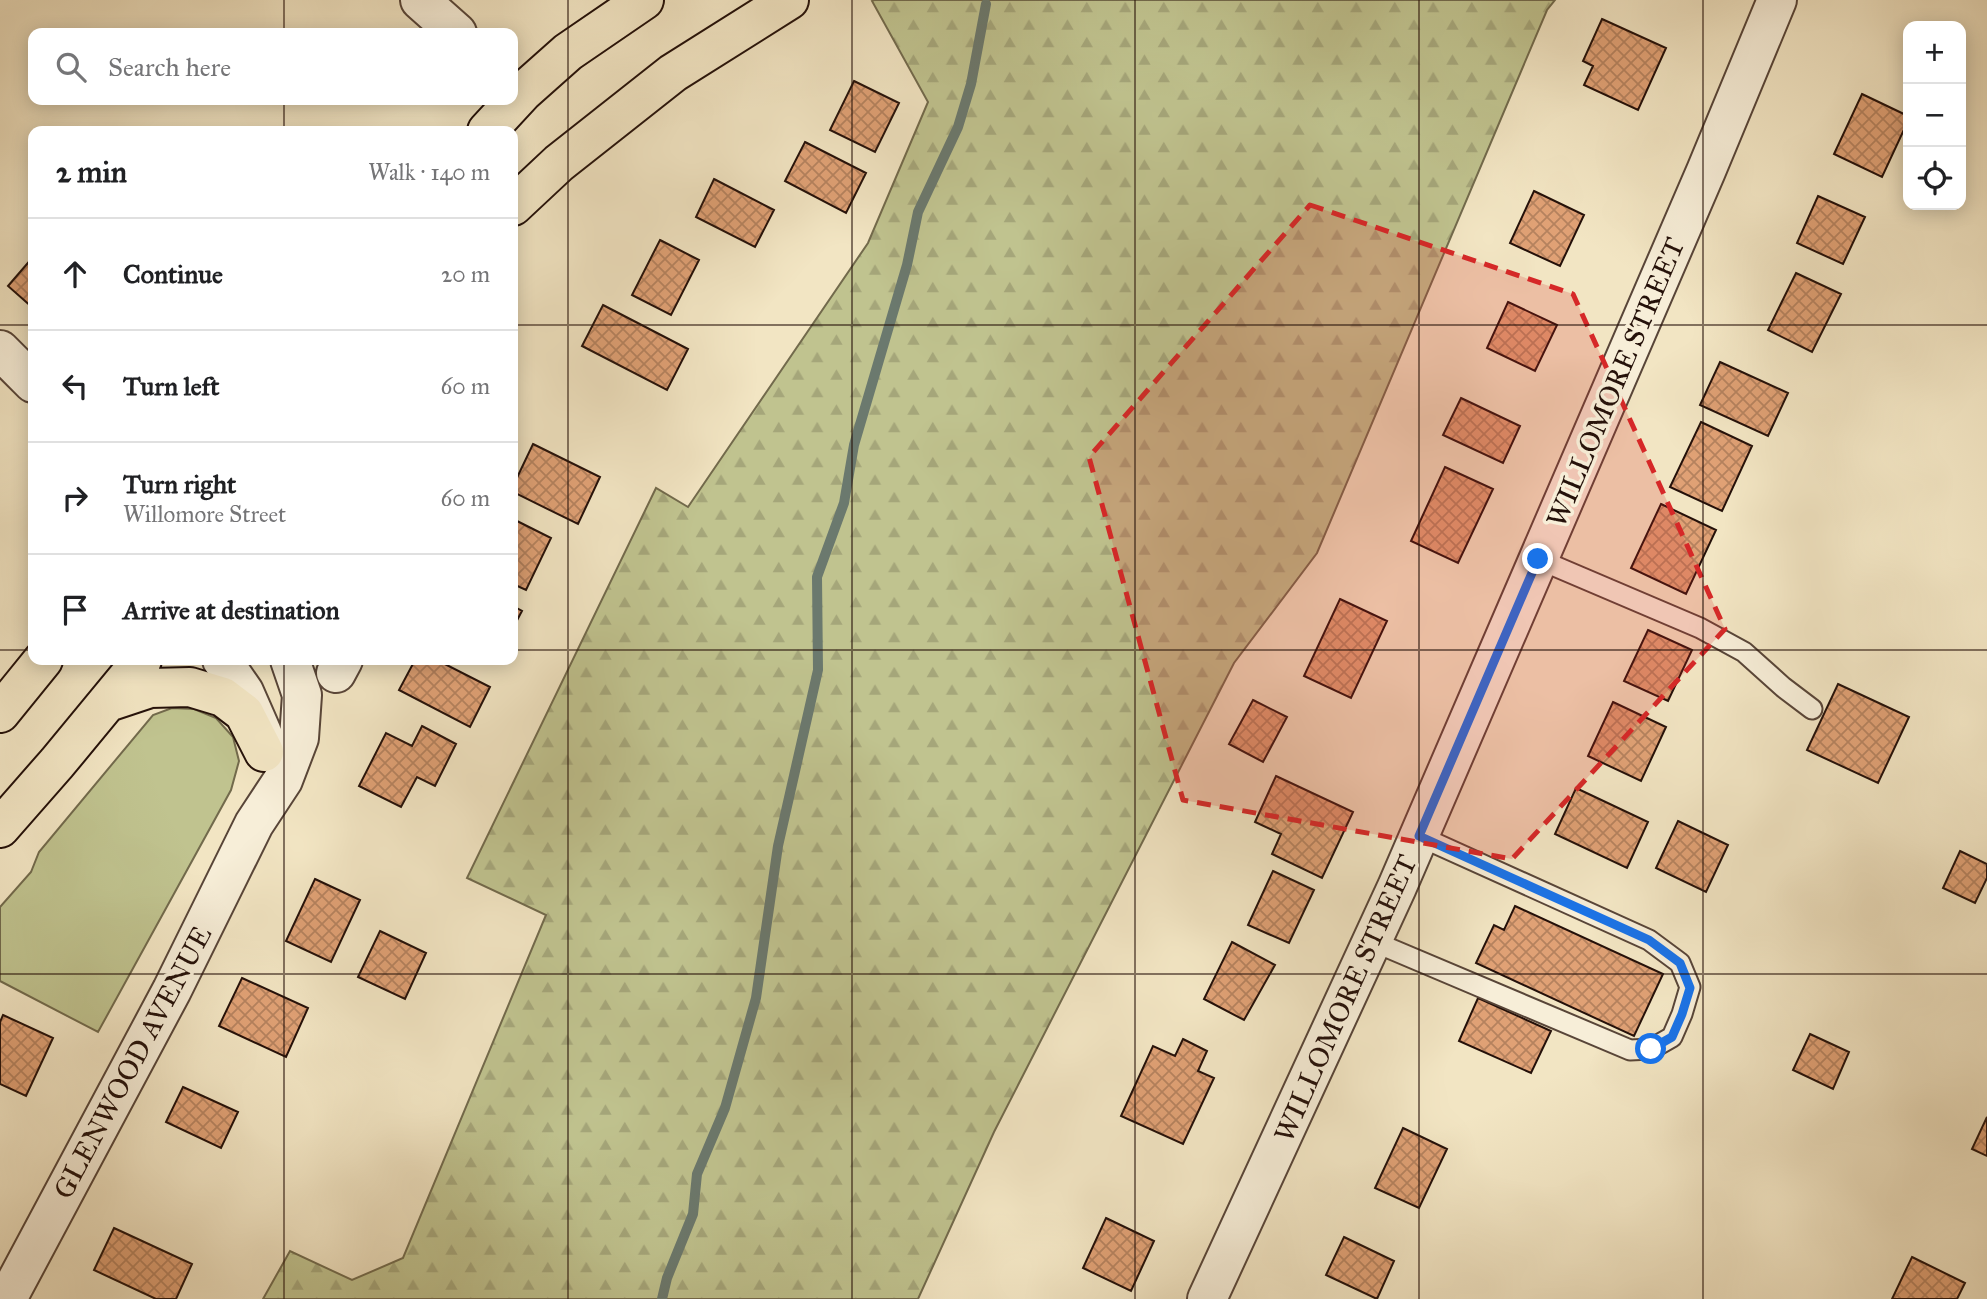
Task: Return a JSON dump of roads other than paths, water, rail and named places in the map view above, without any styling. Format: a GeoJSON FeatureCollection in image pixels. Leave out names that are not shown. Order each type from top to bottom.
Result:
{"type":"FeatureCollection","features":[{"type":"Feature","properties":{"kind":"main road"},"geometry":{"type":"LineString","coordinates":[[518,87],[644,0]]}},
{"type":"Feature","properties":{"kind":"main road"},"geometry":{"type":"LineString","coordinates":[[518,200],[559,163],[673,73],[789,0]]}},
{"type":"Feature","properties":{"kind":"main road"},"geometry":{"type":"LineString","coordinates":[[491,126],[505,105]]}},
{"type":"Feature","properties":{"kind":"main road"},"geometry":{"type":"LineString","coordinates":[[0,713],[39,665]]}},
{"type":"Feature","properties":{"kind":"main road"},"geometry":{"type":"LineString","coordinates":[[0,828],[138,665]]}},
{"type":"Feature","properties":{"kind":"main road"},"geometry":{"type":"LineString","coordinates":[[108,702],[150,688],[190,687],[223,697],[244,713],[264,752]]}},
{"type":"Feature","properties":{"kind":"street","name":"WILLOMORE STREET"},"geometry":{"type":"LineString","coordinates":[[1207,1299],[1419,836],[1777,0]]}},
{"type":"Feature","properties":{"kind":"street"},"geometry":{"type":"LineString","coordinates":[[0,350],[28,378]]}},
{"type":"Feature","properties":{"kind":"street","name":"GLENWOOD AVENUE"},"geometry":{"type":"LineString","coordinates":[[225,665],[244,692],[262,734],[265,779],[254,824]]}},
{"type":"Feature","properties":{"kind":"street","name":"GLENWOOD AVENUE"},"geometry":{"type":"LineString","coordinates":[[7,1299],[172,990],[254,824],[283,780],[299,738],[302,695],[292,665]]}},
{"type":"Feature","properties":{"kind":"lane"},"geometry":{"type":"LineString","coordinates":[[1538,559],[1700,628],[1744,652],[1812,709]]}},
{"type":"Feature","properties":{"kind":"lane"},"geometry":{"type":"LineString","coordinates":[[1372,941],[1630,1050],[1651,1049],[1672,1037],[1690,988],[1680,963],[1649,940],[1419,836]]}},
{"type":"Feature","properties":{"kind":"waterway"},"geometry":{"type":"LineString","coordinates":[[662,1299],[667,1278],[693,1214],[697,1174],[725,1108],[756,998],[778,846],[818,670],[817,577],[844,503],[854,445],[907,265],[918,212],[958,127],[971,84],[986,4]]}}]}
